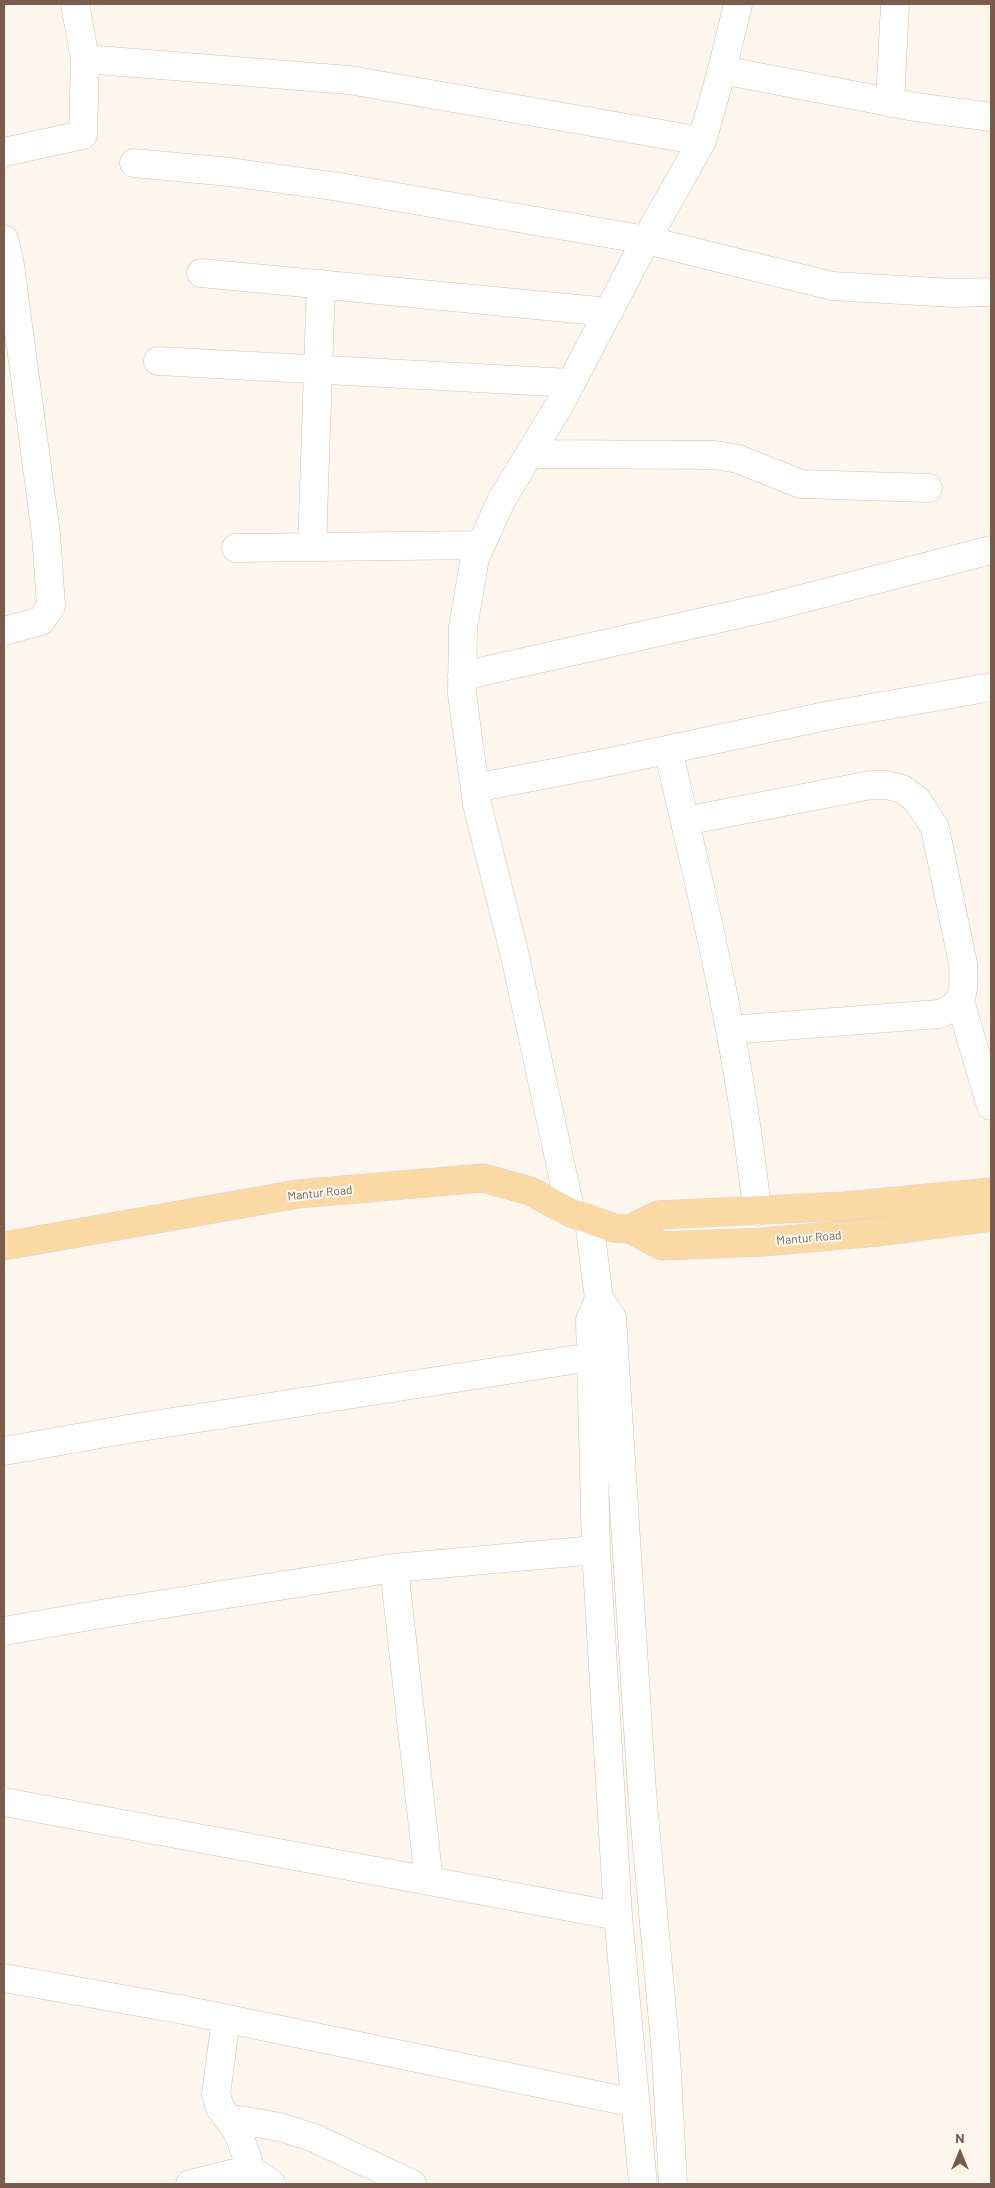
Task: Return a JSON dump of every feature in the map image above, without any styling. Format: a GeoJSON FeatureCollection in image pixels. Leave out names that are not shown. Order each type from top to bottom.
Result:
{"type":"FeatureCollection","features":[{"type":"Feature","properties":{"kind":"main road","name":"Mantur Road"},"geometry":{"type":"LineString","coordinates":[[4,1246],[298,1194],[483,1178],[530,1191],[580,1217],[614,1228],[630,1229],[662,1246],[763,1242],[877,1232],[991,1217]]}},
{"type":"Feature","properties":{"kind":"main road"},"geometry":{"type":"LineString","coordinates":[[630,1229],[658,1215],[845,1206],[991,1192]]}},
{"type":"Feature","properties":{"kind":"street"},"geometry":{"type":"LineString","coordinates":[[4,152],[83,135],[85,59],[75,4]]}},
{"type":"Feature","properties":{"kind":"street"},"geometry":{"type":"LineString","coordinates":[[673,2184],[666,2055],[642,1792],[612,1318],[599,1299],[475,788],[462,694],[463,626],[475,558],[502,499],[571,383],[646,240],[702,141],[738,4]]}},
{"type":"Feature","properties":{"kind":"street"},"geometry":{"type":"LineString","coordinates":[[890,102],[895,4]]}},
{"type":"Feature","properties":{"kind":"street"},"geometry":{"type":"LineString","coordinates":[[85,59],[349,80],[702,141]]}},
{"type":"Feature","properties":{"kind":"street"},"geometry":{"type":"LineString","coordinates":[[722,70],[890,102],[991,117]]}},
{"type":"Feature","properties":{"kind":"street"},"geometry":{"type":"LineString","coordinates":[[134,163],[230,172],[339,187],[646,240],[832,286],[944,293],[991,292]]}},
{"type":"Feature","properties":{"kind":"street"},"geometry":{"type":"LineString","coordinates":[[4,239],[11,274],[46,534],[51,606],[41,621],[4,631]]}},
{"type":"Feature","properties":{"kind":"street"},"geometry":{"type":"LineString","coordinates":[[201,273],[609,312]]}},
{"type":"Feature","properties":{"kind":"street"},"geometry":{"type":"LineString","coordinates":[[312,547],[321,284]]}},
{"type":"Feature","properties":{"kind":"street"},"geometry":{"type":"LineString","coordinates":[[158,361],[571,383]]}},
{"type":"Feature","properties":{"kind":"street"},"geometry":{"type":"LineString","coordinates":[[530,454],[715,455],[738,459],[802,484],[928,488]]}},
{"type":"Feature","properties":{"kind":"street"},"geometry":{"type":"LineString","coordinates":[[236,548],[481,545]]}},
{"type":"Feature","properties":{"kind":"street"},"geometry":{"type":"LineString","coordinates":[[462,676],[770,607],[991,550]]}},
{"type":"Feature","properties":{"kind":"street"},"geometry":{"type":"LineString","coordinates":[[475,788],[668,750],[826,716],[991,687]]}},
{"type":"Feature","properties":{"kind":"street"},"geometry":{"type":"LineString","coordinates":[[668,750],[730,1030],[757,1211]]}},
{"type":"Feature","properties":{"kind":"street"},"geometry":{"type":"LineString","coordinates":[[685,821],[871,785],[887,785],[902,789],[916,800],[935,828],[963,964],[964,986],[960,1001],[952,1009],[939,1014],[730,1030]]}},
{"type":"Feature","properties":{"kind":"street"},"geometry":{"type":"LineString","coordinates":[[960,1001],[991,1106]]}},
{"type":"Feature","properties":{"kind":"street"},"geometry":{"type":"LineString","coordinates":[[599,1299],[590,1320],[596,1550],[618,1916],[643,2184]]}},
{"type":"Feature","properties":{"kind":"street"},"geometry":{"type":"LineString","coordinates":[[4,1451],[128,1429],[591,1357]]}},
{"type":"Feature","properties":{"kind":"street"},"geometry":{"type":"LineString","coordinates":[[4,1632],[108,1613],[394,1568],[596,1550]]}},
{"type":"Feature","properties":{"kind":"street"},"geometry":{"type":"LineString","coordinates":[[394,1568],[429,1881]]}},
{"type":"Feature","properties":{"kind":"street"},"geometry":{"type":"LineString","coordinates":[[4,1802],[618,1916]]}},
{"type":"Feature","properties":{"kind":"street"},"geometry":{"type":"LineString","coordinates":[[4,1978],[226,2019],[635,2103]]}},
{"type":"Feature","properties":{"kind":"street"},"geometry":{"type":"LineString","coordinates":[[190,2184],[261,2177],[238,2132],[220,2108],[216,2094],[226,2019]]}},
{"type":"Feature","properties":{"kind":"street"},"geometry":{"type":"LineString","coordinates":[[228,2118],[280,2127],[314,2138],[412,2184]]}}]}
